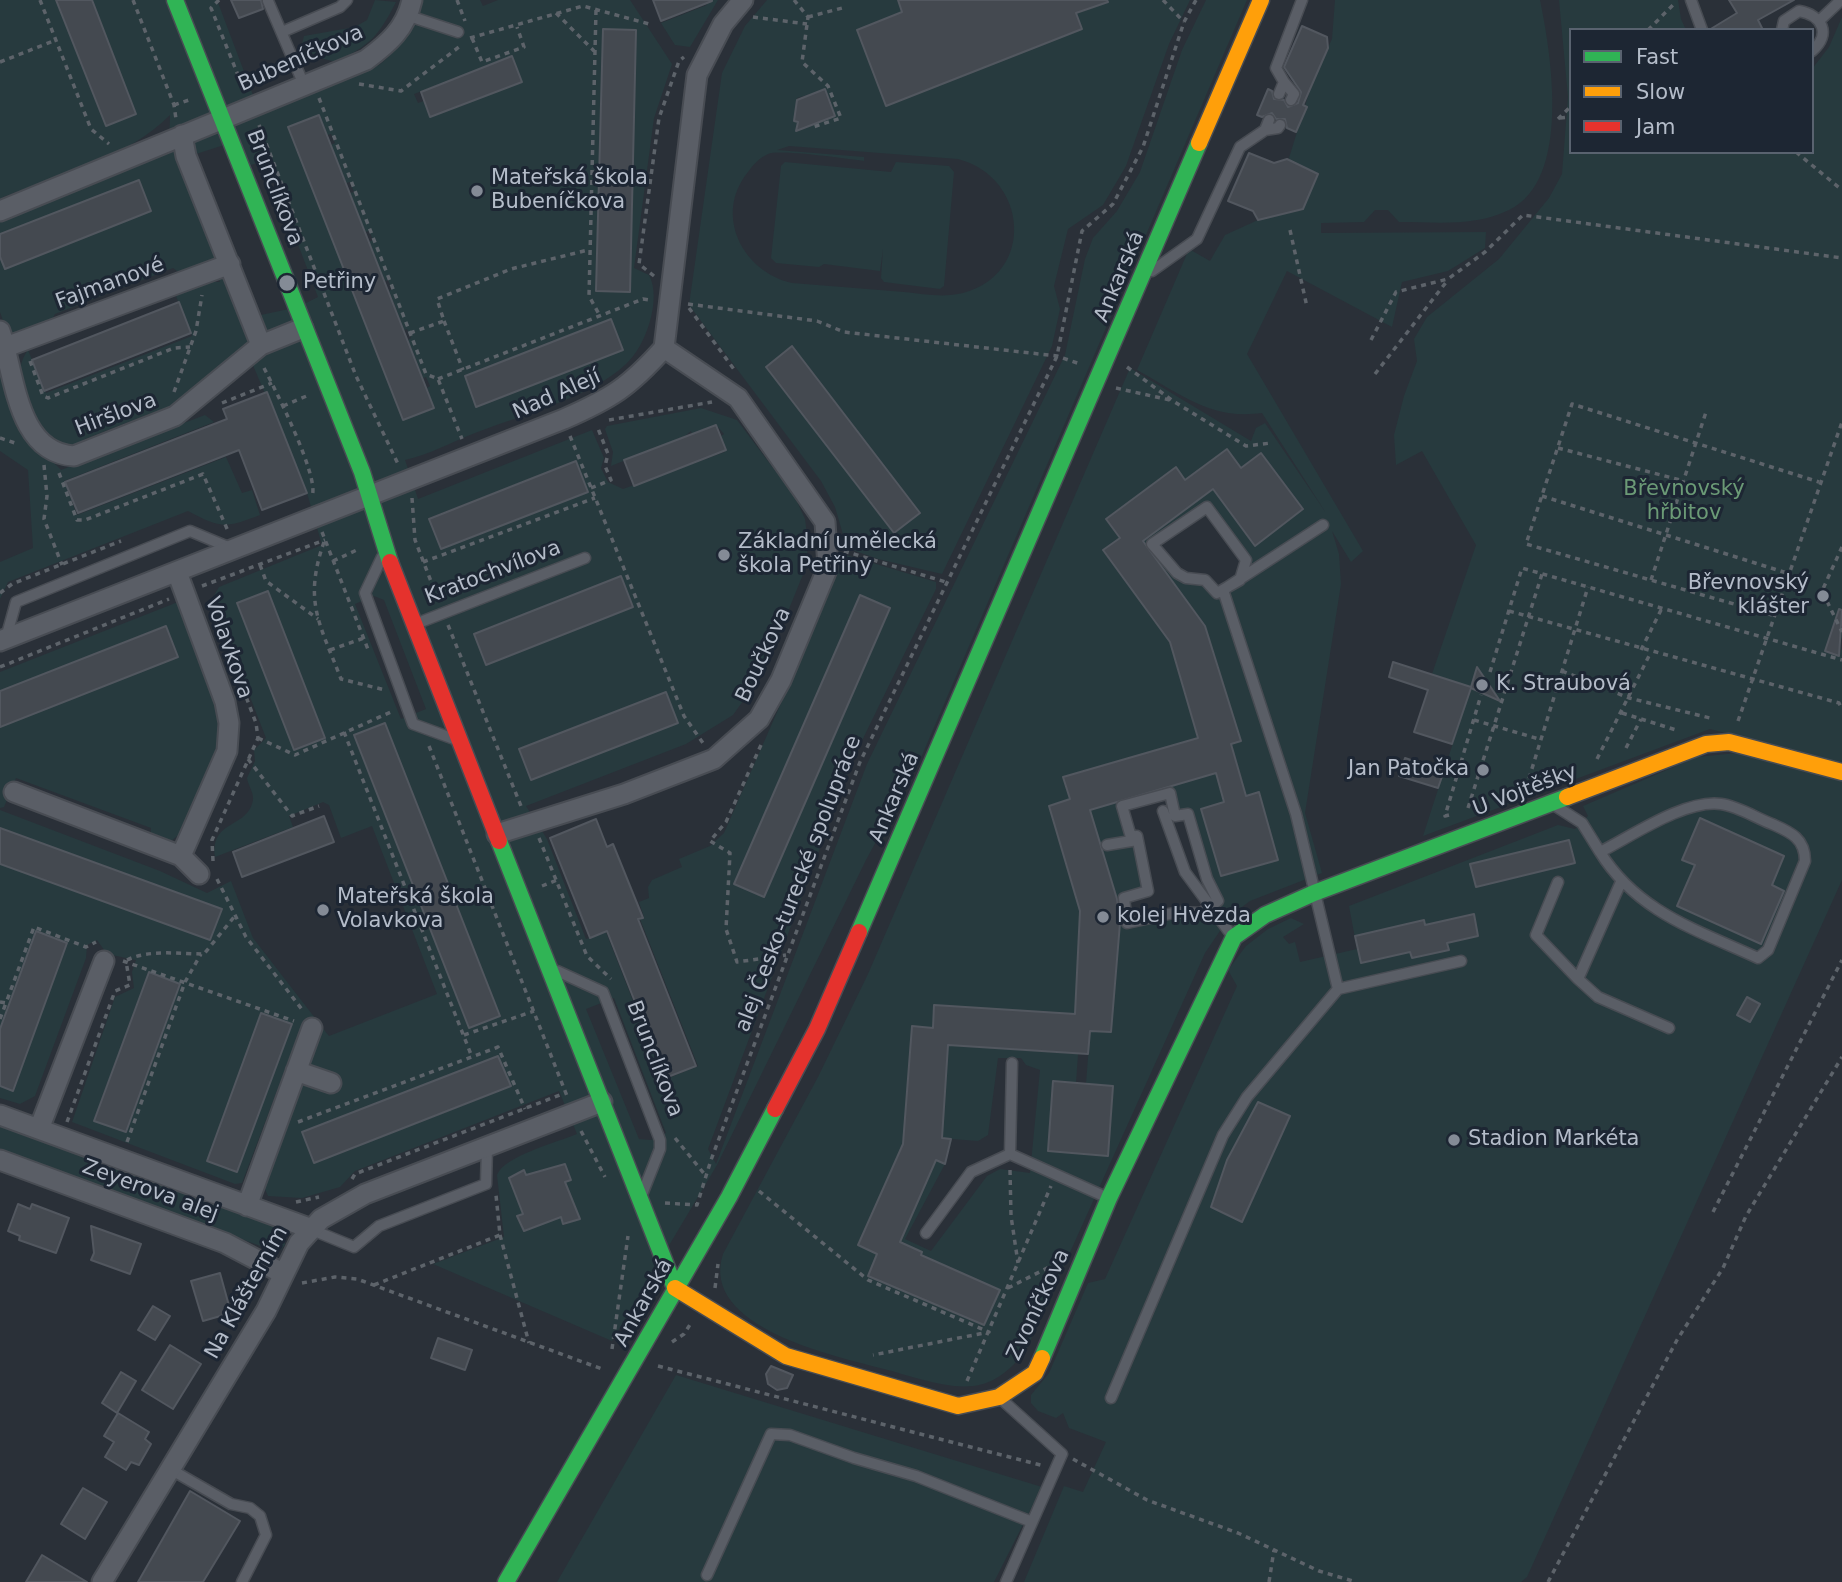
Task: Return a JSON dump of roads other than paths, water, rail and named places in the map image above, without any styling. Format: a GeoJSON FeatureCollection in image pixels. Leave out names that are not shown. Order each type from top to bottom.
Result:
{"type":"FeatureCollection","features":[{"type":"Feature","properties":{"kind":"street","name":"Brunclíkova"},"geometry":{"type":"LineString","coordinates":[[175,0],[362,471],[385,550],[675,1288]]}},
{"type":"Feature","properties":{"kind":"street","name":"Ankarská"},"geometry":{"type":"LineString","coordinates":[[506,1582],[626,1380],[675,1288],[729,1197],[817,1029],[1261,0]]}},
{"type":"Feature","properties":{"kind":"street"},"geometry":{"type":"LineString","coordinates":[[664,348],[697,75],[723,24],[749,4]]}},
{"type":"Feature","properties":{"kind":"street","name":"Bubeníčkova"},"geometry":{"type":"LineString","coordinates":[[222,118],[310,89],[366,60],[393,40],[410,8]]}},
{"type":"Feature","properties":{"kind":"street"},"geometry":{"type":"LineString","coordinates":[[0,211],[132,159],[174,131],[222,118]]}},
{"type":"Feature","properties":{"kind":"street"},"geometry":{"type":"LineString","coordinates":[[174,131],[261,345]]}},
{"type":"Feature","properties":{"kind":"street","name":"Fajmanové"},"geometry":{"type":"LineString","coordinates":[[3,339],[230,264]]}},
{"type":"Feature","properties":{"kind":"street","name":"Hiršlova"},"geometry":{"type":"LineString","coordinates":[[3,339],[23,416],[35,437],[57,455],[74,456],[175,416],[261,345],[303,328]]}},
{"type":"Feature","properties":{"kind":"street","name":"Boučkova"},"geometry":{"type":"LineString","coordinates":[[497,834],[624,794],[714,759],[759,719],[781,680],[828,567],[825,522],[738,397],[664,348]]}},
{"type":"Feature","properties":{"kind":"street","name":"Nad Alejí"},"geometry":{"type":"LineString","coordinates":[[2,635],[177,572],[231,541],[369,496],[610,398],[639,376],[664,348]]}},
{"type":"Feature","properties":{"kind":"street","name":"Volavkova"},"geometry":{"type":"LineString","coordinates":[[177,572],[229,723],[227,751],[181,856]]}},
{"type":"Feature","properties":{"kind":"street","name":"U Vojtěšky"},"geometry":{"type":"LineString","coordinates":[[1234,937],[1265,915],[1314,893],[1706,744],[1729,742],[1842,772]]}},
{"type":"Feature","properties":{"kind":"street"},"geometry":{"type":"LineString","coordinates":[[14,792],[181,856],[209,871]]}},
{"type":"Feature","properties":{"kind":"street","name":"Zvoníčkova"},"geometry":{"type":"LineString","coordinates":[[675,1288],[786,1356],[958,1406],[999,1397],[1035,1373],[1109,1198],[1234,937]]}},
{"type":"Feature","properties":{"kind":"street"},"geometry":{"type":"LineString","coordinates":[[39,1129],[108,957]]}},
{"type":"Feature","properties":{"kind":"street","name":"Zeyerova alej"},"geometry":{"type":"LineString","coordinates":[[247,1206],[296,1071],[309,1026]]}},
{"type":"Feature","properties":{"kind":"street"},"geometry":{"type":"LineString","coordinates":[[296,1071],[331,1083]]}},
{"type":"Feature","properties":{"kind":"street","name":"Na Klášterním"},"geometry":{"type":"LineString","coordinates":[[102,1582],[266,1311],[282,1273],[309,1228],[365,1194],[602,1102]]}},
{"type":"Feature","properties":{"kind":"street","name":"Zeyerova alej"},"geometry":{"type":"LineString","coordinates":[[0,1115],[309,1228]]}},
{"type":"Feature","properties":{"kind":"street","name":"Zeyerova alej"},"geometry":{"type":"LineString","coordinates":[[0,1160],[225,1243],[282,1273]]}},
{"type":"Feature","properties":{"kind":"lane"},"geometry":{"type":"LineString","coordinates":[[282,32],[340,6],[347,0]]}},
{"type":"Feature","properties":{"kind":"lane"},"geometry":{"type":"LineString","coordinates":[[1291,100],[1294,94],[1276,68],[1302,0]]}},
{"type":"Feature","properties":{"kind":"lane"},"geometry":{"type":"LineString","coordinates":[[1691,0],[1701,28]]}},
{"type":"Feature","properties":{"kind":"lane"},"geometry":{"type":"LineString","coordinates":[[1820,20],[1841,0]]}},
{"type":"Feature","properties":{"kind":"lane"},"geometry":{"type":"LineString","coordinates":[[268,1],[310,89]]}},
{"type":"Feature","properties":{"kind":"lane"},"geometry":{"type":"LineString","coordinates":[[410,8],[458,32]]}},
{"type":"Feature","properties":{"kind":"lane"},"geometry":{"type":"LineString","coordinates":[[1782,28],[1784,21],[1799,11],[1812,13],[1820,20],[1824,33],[1821,44],[1814,49]]}},
{"type":"Feature","properties":{"kind":"lane"},"geometry":{"type":"LineString","coordinates":[[1279,94],[1284,82]]}},
{"type":"Feature","properties":{"kind":"lane"},"geometry":{"type":"LineString","coordinates":[[1143,277],[1197,239],[1240,148],[1267,125],[1278,128],[1280,125]]}},
{"type":"Feature","properties":{"kind":"lane"},"geometry":{"type":"LineString","coordinates":[[1240,580],[1246,560],[1207,507],[1152,544],[1167,564],[1186,578],[1205,580],[1217,593],[1240,580],[1323,525]]}},
{"type":"Feature","properties":{"kind":"lane","name":"Nad Alejí"},"geometry":{"type":"LineString","coordinates":[[2,635],[16,601],[190,531],[231,541]]}},
{"type":"Feature","properties":{"kind":"lane"},"geometry":{"type":"LineString","coordinates":[[385,550],[365,593],[413,724],[460,742]]}},
{"type":"Feature","properties":{"kind":"lane","name":"Kratochvílova"},"geometry":{"type":"LineString","coordinates":[[414,624],[585,558]]}},
{"type":"Feature","properties":{"kind":"lane"},"geometry":{"type":"LineString","coordinates":[[1223,590],[1296,814],[1338,989]]}},
{"type":"Feature","properties":{"kind":"lane"},"geometry":{"type":"LineString","coordinates":[[1170,793],[1175,816],[1188,814],[1207,879],[1218,901],[1201,913],[1178,912],[1127,923],[1124,898],[1148,891],[1138,840],[1137,836],[1131,837],[1122,806],[1170,793]]}},
{"type":"Feature","properties":{"kind":"lane"},"geometry":{"type":"LineString","coordinates":[[1550,803],[1582,823],[1600,852],[1621,882],[1663,915],[1758,958],[1768,950],[1803,871],[1805,851],[1793,834],[1726,805],[1712,804],[1681,811],[1600,852]]}},
{"type":"Feature","properties":{"kind":"lane"},"geometry":{"type":"LineString","coordinates":[[1163,811],[1185,872],[1234,937]]}},
{"type":"Feature","properties":{"kind":"lane"},"geometry":{"type":"LineString","coordinates":[[1107,845],[1138,840]]}},
{"type":"Feature","properties":{"kind":"lane"},"geometry":{"type":"LineString","coordinates":[[1558,882],[1536,935],[1598,997],[1669,1028]]}},
{"type":"Feature","properties":{"kind":"lane"},"geometry":{"type":"LineString","coordinates":[[1578,979],[1621,882]]}},
{"type":"Feature","properties":{"kind":"lane"},"geometry":{"type":"LineString","coordinates":[[1111,1398],[1223,1135],[1247,1097],[1338,989],[1461,961]]}},
{"type":"Feature","properties":{"kind":"lane","name":"Brunclíkova"},"geometry":{"type":"LineString","coordinates":[[549,967],[603,992],[613,1017],[660,1140],[653,1172],[640,1199]]}},
{"type":"Feature","properties":{"kind":"lane"},"geometry":{"type":"LineString","coordinates":[[1010,1154],[1012,1063]]}},
{"type":"Feature","properties":{"kind":"lane"},"geometry":{"type":"LineString","coordinates":[[309,1228],[354,1247],[379,1226],[486,1184],[487,1147]]}},
{"type":"Feature","properties":{"kind":"lane"},"geometry":{"type":"LineString","coordinates":[[926,1233],[971,1172],[1010,1154],[1109,1198]]}},
{"type":"Feature","properties":{"kind":"lane"},"geometry":{"type":"LineString","coordinates":[[999,1397],[1062,1454],[1006,1582]]}},
{"type":"Feature","properties":{"kind":"lane"},"geometry":{"type":"LineString","coordinates":[[707,1575],[771,1434],[790,1435],[916,1476],[1032,1522]]}},
{"type":"Feature","properties":{"kind":"lane"},"geometry":{"type":"LineString","coordinates":[[170,1469],[231,1504],[250,1508],[260,1516],[266,1535],[242,1582]]}},
{"type":"Feature","properties":{"kind":"place","name":"Mateřská škola Bubeníčkova"},"geometry":{"type":"Point","coordinates":[477,191]}},
{"type":"Feature","properties":{"kind":"place","name":"Petřiny"},"geometry":{"type":"Point","coordinates":[287,283]}},
{"type":"Feature","properties":{"kind":"place","name":"Základní umělecká škola Petřiny"},"geometry":{"type":"Point","coordinates":[724,555]}},
{"type":"Feature","properties":{"kind":"place","name":"Břevnovský klášter"},"geometry":{"type":"Point","coordinates":[1823,596]}},
{"type":"Feature","properties":{"kind":"place","name":"K. Straubová"},"geometry":{"type":"Point","coordinates":[1482,685]}},
{"type":"Feature","properties":{"kind":"place","name":"Jan Patočka"},"geometry":{"type":"Point","coordinates":[1483,770]}},
{"type":"Feature","properties":{"kind":"place","name":"Mateřská škola Volavkova"},"geometry":{"type":"Point","coordinates":[323,910]}},
{"type":"Feature","properties":{"kind":"place","name":"kolej Hvězda"},"geometry":{"type":"Point","coordinates":[1103,917]}},
{"type":"Feature","properties":{"kind":"place","name":"Stadion Markéta"},"geometry":{"type":"Point","coordinates":[1454,1140]}},
{"type":"Feature","properties":{"kind":"park label","name":"Břevnovský hřbitov"},"geometry":{"type":"Point","coordinates":[1684,502]}}]}
